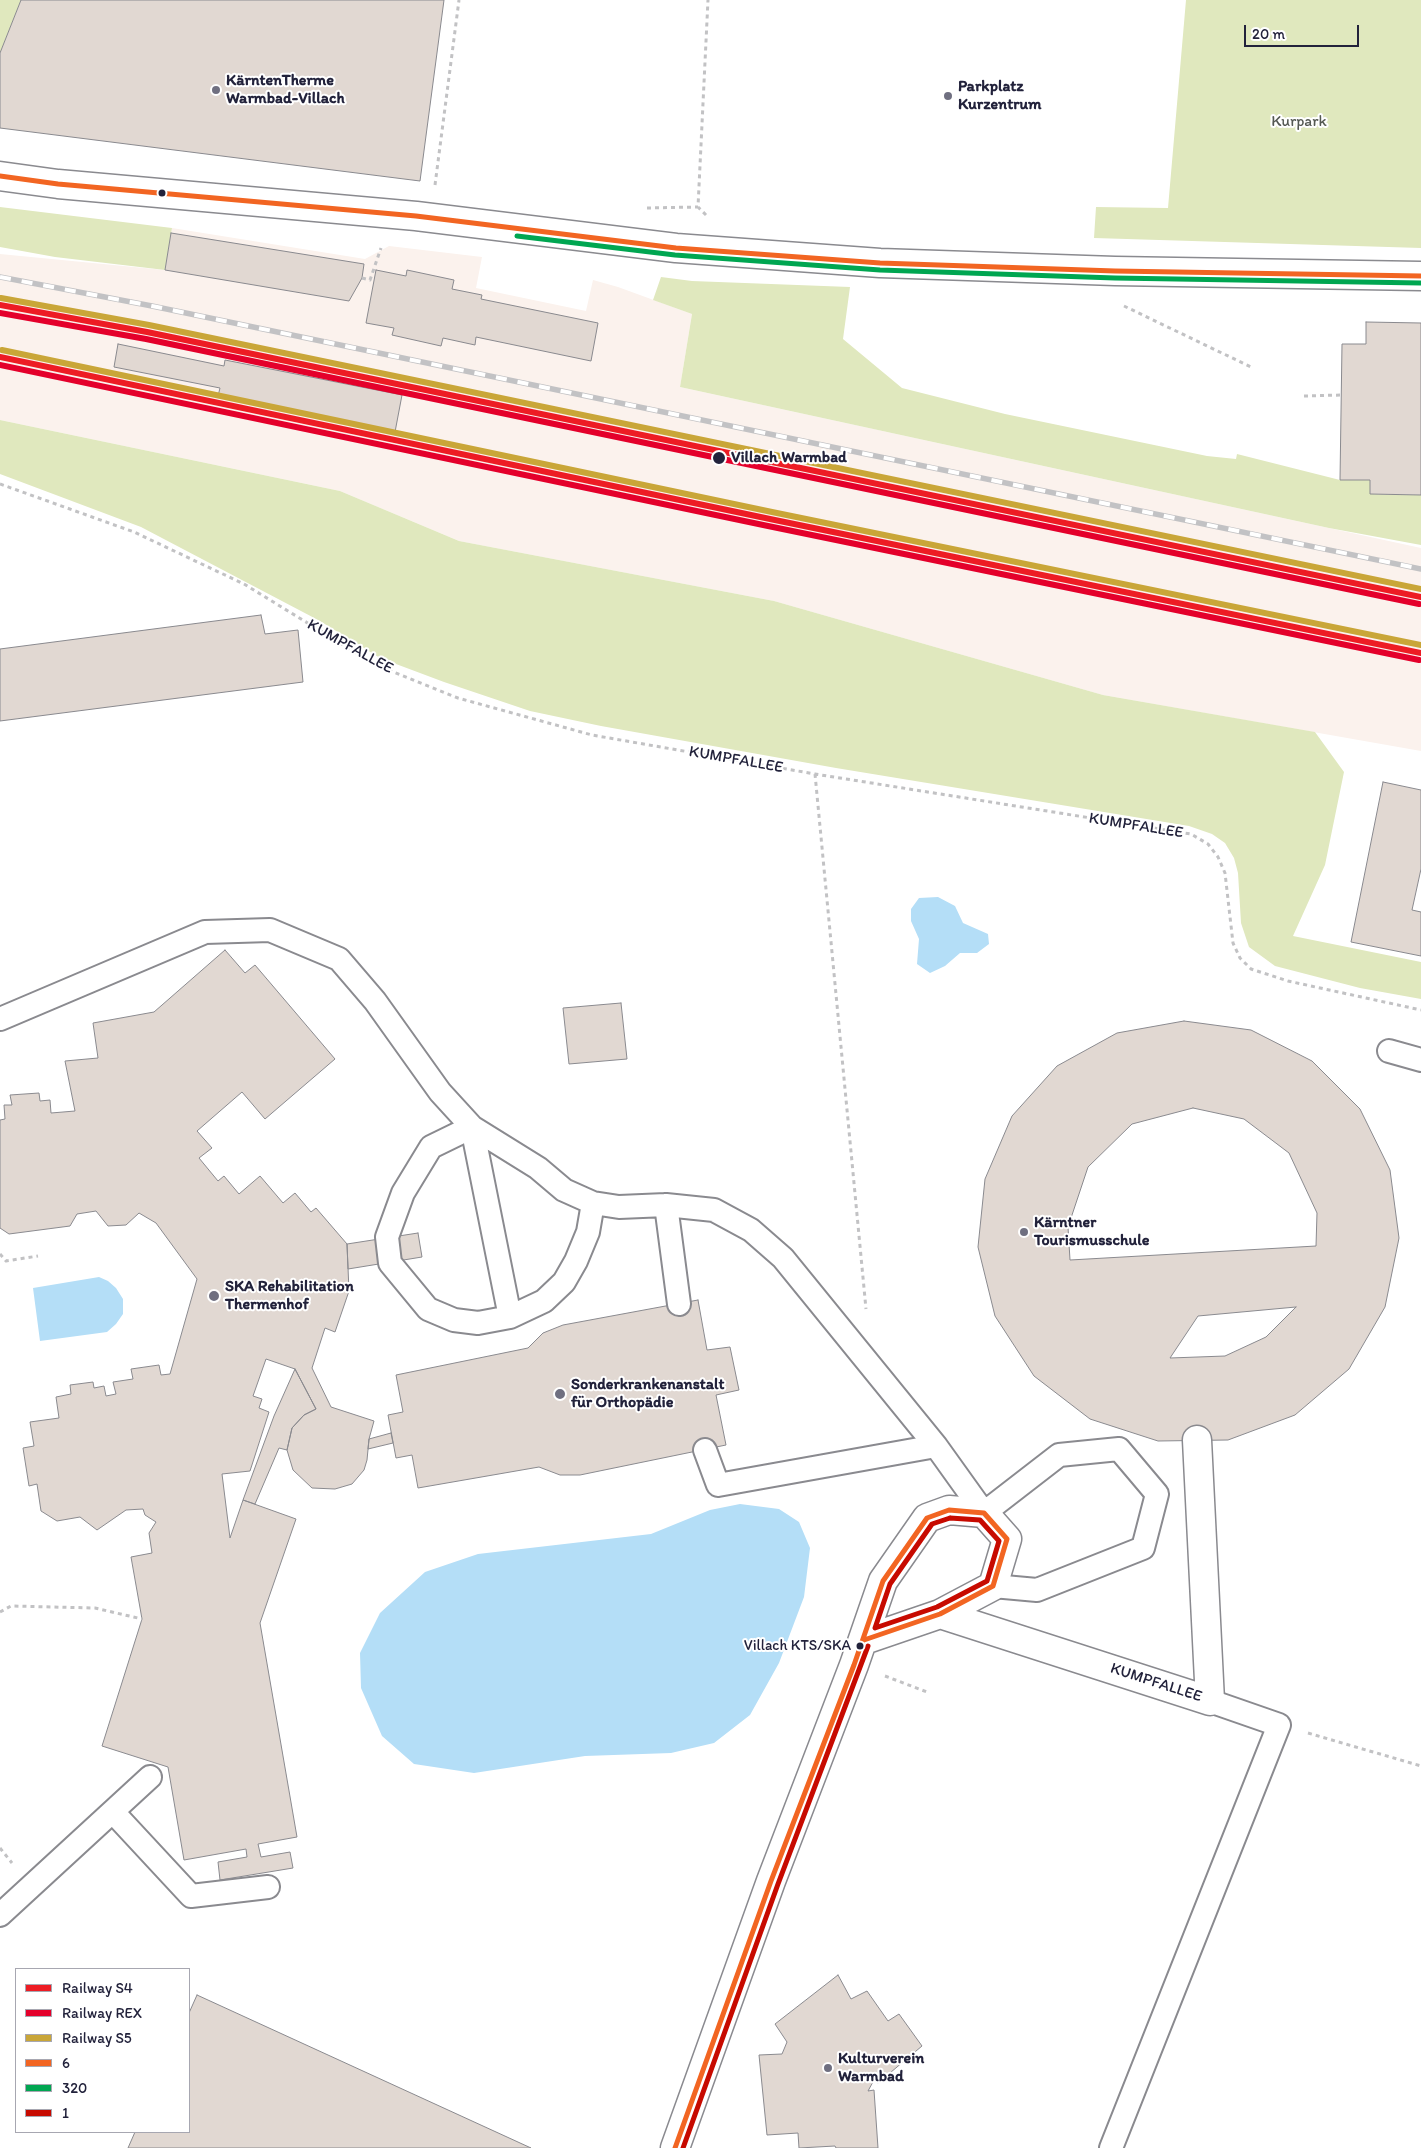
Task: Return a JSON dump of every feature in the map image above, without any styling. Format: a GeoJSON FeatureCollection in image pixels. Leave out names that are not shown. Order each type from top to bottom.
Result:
{"type":"FeatureCollection","features":[{"type":"Feature","properties":{"kind":"street"},"geometry":{"type":"LineString","coordinates":[[0,176],[58,184],[416,216],[676,248],[870,262],[1115,271],[1421,276]]}},
{"type":"Feature","properties":{"kind":"street","name":"KUMPFALLEE"},"geometry":{"type":"LineString","coordinates":[[940,1614],[1210,1701],[1198,1440]]}},
{"type":"Feature","properties":{"kind":"street"},"geometry":{"type":"LineString","coordinates":[[675,2148],[771,1881],[864,1640],[883,1582],[927,1518],[949,1510],[984,1513],[1007,1540],[992,1586],[940,1614],[864,1640]]}},
{"type":"Feature","properties":{"kind":"lane"},"geometry":{"type":"LineString","coordinates":[[0,1019],[205,932],[270,930],[339,959],[375,1001],[440,1092],[472,1127],[538,1168],[564,1190],[593,1204],[619,1206],[666,1204],[714,1210],[751,1230],[784,1258],[936,1446],[984,1513],[1059,1455],[1119,1450],[1157,1494],[1143,1548],[1037,1590],[992,1586]]}},
{"type":"Feature","properties":{"kind":"lane"},"geometry":{"type":"LineString","coordinates":[[1388,1051],[1421,1060]]}},
{"type":"Feature","properties":{"kind":"lane"},"geometry":{"type":"LineString","coordinates":[[472,1127],[431,1147],[404,1193],[387,1237],[390,1263],[428,1309],[454,1320],[478,1323],[510,1317],[544,1301],[564,1282],[576,1261],[588,1232],[593,1204]]}},
{"type":"Feature","properties":{"kind":"lane"},"geometry":{"type":"LineString","coordinates":[[472,1127],[510,1317]]}},
{"type":"Feature","properties":{"kind":"lane"},"geometry":{"type":"LineString","coordinates":[[666,1204],[679,1304]]}},
{"type":"Feature","properties":{"kind":"lane"},"geometry":{"type":"LineString","coordinates":[[706,1450],[718,1485],[936,1446]]}},
{"type":"Feature","properties":{"kind":"lane"},"geometry":{"type":"LineString","coordinates":[[1112,2148],[1278,1725],[1210,1701]]}},
{"type":"Feature","properties":{"kind":"lane"},"geometry":{"type":"LineString","coordinates":[[0,1915],[150,1777]]}},
{"type":"Feature","properties":{"kind":"lane"},"geometry":{"type":"LineString","coordinates":[[113,1812],[191,1896],[268,1887]]}},
{"type":"Feature","properties":{"kind":"path"},"geometry":{"type":"LineString","coordinates":[[434,190],[459,0]]}},
{"type":"Feature","properties":{"kind":"path"},"geometry":{"type":"LineString","coordinates":[[708,0],[698,207],[711,220]]}},
{"type":"Feature","properties":{"kind":"path"},"geometry":{"type":"LineString","coordinates":[[362,278],[370,280],[382,244]]}},
{"type":"Feature","properties":{"kind":"path"},"geometry":{"type":"LineString","coordinates":[[1120,303],[1127,309],[1250,367]]}},
{"type":"Feature","properties":{"kind":"path"},"geometry":{"type":"LineString","coordinates":[[1304,396],[1341,395]]}},
{"type":"Feature","properties":{"kind":"path","name":"KUMPFALLEE"},"geometry":{"type":"LineString","coordinates":[[0,484],[134,532],[244,584],[376,665],[458,698],[592,735],[815,774],[1191,834],[1208,844],[1218,856],[1225,873],[1233,943],[1240,958],[1251,969],[1288,981],[1421,1010]]}},
{"type":"Feature","properties":{"kind":"path"},"geometry":{"type":"LineString","coordinates":[[815,774],[872,1366]]}},
{"type":"Feature","properties":{"kind":"path"},"geometry":{"type":"LineString","coordinates":[[0,1254],[6,1261],[38,1256]]}},
{"type":"Feature","properties":{"kind":"path"},"geometry":{"type":"LineString","coordinates":[[0,1612],[11,1606],[95,1608],[142,1619]]}},
{"type":"Feature","properties":{"kind":"path"},"geometry":{"type":"LineString","coordinates":[[854,1665],[926,1692]]}},
{"type":"Feature","properties":{"kind":"path"},"geometry":{"type":"LineString","coordinates":[[1278,1725],[1421,1766]]}},
{"type":"Feature","properties":{"kind":"shaded area","name":"Villach Warmbad"},"geometry":{"type":"Polygon","coordinates":[[[172,228],[365,259],[389,246],[482,257],[476,288],[586,311],[593,280],[692,314],[680,387],[1421,548],[1421,751],[1103,695],[774,601],[459,541],[340,491],[0,420],[0,254],[165,270],[172,228]]]}},
{"type":"Feature","properties":{"kind":"green space"},"geometry":{"type":"Polygon","coordinates":[[[0,0],[21,0],[0,53],[0,0]]]}},
{"type":"Feature","properties":{"kind":"green space","name":"Kurpark"},"geometry":{"type":"Polygon","coordinates":[[[1186,0],[1421,0],[1421,248],[1094,238],[1096,207],[1168,208],[1186,0]]]}},
{"type":"Feature","properties":{"kind":"green space"},"geometry":{"type":"Polygon","coordinates":[[[0,207],[172,228],[165,270],[55,257],[0,247],[0,207]]]}},
{"type":"Feature","properties":{"kind":"green space"},"geometry":{"type":"Polygon","coordinates":[[[661,277],[692,281],[850,287],[843,339],[902,388],[1005,414],[1207,456],[1236,459],[1237,454],[1340,480],[1370,480],[1371,494],[1421,495],[1421,545],[1329,528],[680,387],[692,314],[653,300],[661,277]]]}},
{"type":"Feature","properties":{"kind":"green space"},"geometry":{"type":"Polygon","coordinates":[[[0,420],[340,491],[459,541],[774,601],[1103,695],[1315,732],[1344,772],[1325,865],[1293,936],[1421,962],[1421,999],[1360,988],[1275,966],[1249,947],[1241,923],[1238,873],[1234,858],[1225,843],[1212,834],[1189,826],[836,768],[601,726],[530,711],[380,658],[320,621],[141,527],[0,474],[0,420]]]}},
{"type":"Feature","properties":{"kind":"water"},"geometry":{"type":"Polygon","coordinates":[[[938,897],[955,906],[963,923],[988,934],[989,944],[977,953],[960,953],[945,966],[930,973],[917,964],[919,939],[911,921],[911,909],[919,898],[938,897]]]}},
{"type":"Feature","properties":{"kind":"water"},"geometry":{"type":"Polygon","coordinates":[[[99,1277],[108,1281],[116,1288],[123,1299],[123,1314],[116,1324],[107,1332],[40,1341],[33,1288],[99,1277]]]}},
{"type":"Feature","properties":{"kind":"water"},"geometry":{"type":"Polygon","coordinates":[[[740,1504],[779,1509],[799,1522],[810,1548],[804,1597],[779,1663],[750,1715],[714,1743],[671,1753],[585,1756],[474,1773],[414,1764],[382,1736],[361,1688],[360,1653],[380,1613],[425,1572],[478,1554],[651,1534],[710,1510],[740,1504]]]}},
{"type":"Feature","properties":{"kind":"building","name":"KärntenTherme Warmbad-Villach"},"geometry":{"type":"Polygon","coordinates":[[[21,0],[444,0],[420,181],[0,128],[0,53],[21,0]]]}},
{"type":"Feature","properties":{"kind":"building"},"geometry":{"type":"Polygon","coordinates":[[[171,233],[364,264],[362,278],[349,301],[165,270],[171,233]]]}},
{"type":"Feature","properties":{"kind":"building"},"geometry":{"type":"Polygon","coordinates":[[[376,270],[406,276],[407,270],[454,280],[452,289],[482,295],[481,299],[598,323],[591,361],[476,337],[475,345],[443,338],[441,346],[392,335],[394,328],[366,323],[376,270]]]}},
{"type":"Feature","properties":{"kind":"building"},"geometry":{"type":"Polygon","coordinates":[[[1366,322],[1421,323],[1421,495],[1370,494],[1370,480],[1340,480],[1342,344],[1366,344],[1366,322]]]}},
{"type":"Feature","properties":{"kind":"building"},"geometry":{"type":"Polygon","coordinates":[[[118,344],[224,366],[225,360],[402,395],[395,432],[218,396],[220,388],[114,367],[118,344]]]}},
{"type":"Feature","properties":{"kind":"building"},"geometry":{"type":"Polygon","coordinates":[[[261,615],[265,634],[298,630],[303,682],[0,721],[0,649],[261,615]]]}},
{"type":"Feature","properties":{"kind":"building"},"geometry":{"type":"Polygon","coordinates":[[[1383,782],[1421,790],[1421,869],[1412,910],[1421,912],[1421,956],[1351,942],[1383,782]]]}},
{"type":"Feature","properties":{"kind":"building"},"geometry":{"type":"Polygon","coordinates":[[[225,950],[245,973],[255,965],[335,1059],[265,1119],[242,1092],[197,1131],[212,1148],[199,1158],[218,1181],[224,1176],[239,1194],[260,1176],[283,1203],[295,1193],[311,1212],[316,1208],[347,1244],[349,1291],[335,1332],[325,1328],[312,1368],[331,1407],[374,1421],[364,1470],[352,1484],[335,1489],[312,1488],[293,1470],[287,1450],[292,1428],[304,1415],[316,1409],[295,1369],[266,1359],[253,1396],[262,1399],[259,1408],[269,1412],[250,1471],[222,1474],[230,1538],[243,1500],[296,1519],[260,1623],[297,1837],[258,1844],[261,1857],[290,1852],[293,1868],[220,1880],[218,1862],[247,1857],[246,1849],[184,1860],[168,1767],[102,1746],[142,1619],[131,1557],[152,1553],[149,1533],[156,1522],[145,1515],[143,1509],[126,1510],[97,1530],[80,1517],[57,1521],[41,1511],[37,1484],[29,1486],[23,1448],[34,1446],[30,1422],[59,1418],[56,1397],[71,1394],[70,1385],[93,1382],[94,1388],[104,1386],[106,1396],[116,1394],[113,1382],[133,1379],[131,1369],[159,1365],[161,1375],[170,1374],[197,1279],[156,1223],[139,1213],[126,1225],[108,1226],[96,1211],[77,1214],[70,1226],[9,1234],[0,1228],[0,1120],[5,1119],[4,1105],[12,1105],[10,1095],[39,1093],[40,1101],[50,1100],[51,1113],[75,1111],[65,1061],[98,1058],[93,1023],[154,1012],[225,950]]]}},
{"type":"Feature","properties":{"kind":"building"},"geometry":{"type":"Polygon","coordinates":[[[621,1003],[627,1059],[569,1064],[563,1008],[621,1003]]]}},
{"type":"Feature","properties":{"kind":"building","name":"Kärntner Tourismusschule"},"geometry":{"type":"Polygon","coordinates":[[[1184,1021],[1251,1030],[1312,1061],[1360,1109],[1390,1170],[1399,1238],[1385,1307],[1349,1369],[1295,1415],[1228,1440],[1158,1441],[1090,1419],[1034,1376],[995,1316],[978,1247],[985,1179],[1012,1116],[1057,1066],[1117,1033],[1184,1021]],[[1193,1108],[1132,1124],[1088,1167],[1068,1227],[1070,1260],[1316,1246],[1317,1213],[1289,1153],[1244,1119],[1193,1108]],[[1296,1307],[1198,1316],[1170,1358],[1225,1356],[1266,1337],[1296,1307]]]}},
{"type":"Feature","properties":{"kind":"building"},"geometry":{"type":"Polygon","coordinates":[[[418,1233],[422,1257],[348,1269],[347,1244],[418,1233]]]}},
{"type":"Feature","properties":{"kind":"building","name":"Sonderkrankenanstalt für Orthopädie"},"geometry":{"type":"Polygon","coordinates":[[[698,1300],[707,1350],[730,1347],[739,1390],[716,1395],[726,1445],[580,1475],[560,1475],[539,1467],[418,1488],[412,1455],[396,1458],[388,1415],[403,1412],[396,1375],[528,1348],[543,1333],[563,1325],[698,1300]]]}},
{"type":"Feature","properties":{"kind":"building"},"geometry":{"type":"Polygon","coordinates":[[[295,1369],[316,1409],[304,1415],[292,1428],[287,1450],[279,1448],[255,1504],[243,1500],[274,1416],[295,1369]]]}},
{"type":"Feature","properties":{"kind":"building"},"geometry":{"type":"Polygon","coordinates":[[[391,1433],[393,1443],[368,1449],[369,1439],[391,1433]]]}},
{"type":"Feature","properties":{"kind":"building","name":"Kulturverein Warmbad"},"geometry":{"type":"Polygon","coordinates":[[[838,1975],[851,1999],[867,1991],[888,2021],[899,2014],[922,2046],[878,2083],[874,2080],[868,2091],[874,2090],[878,2148],[836,2148],[835,2146],[799,2148],[798,2133],[767,2135],[759,2055],[782,2054],[787,2042],[775,2024],[838,1975]]]}},
{"type":"Feature","properties":{"kind":"building"},"geometry":{"type":"Polygon","coordinates":[[[197,1995],[531,2148],[128,2148],[135,2133],[190,2133],[190,2011],[197,1995]]]}},
{"type":"Feature","properties":{"kind":"railway"},"geometry":{"type":"LineString","coordinates":[[0,277],[152,306],[1421,569]]}},
{"type":"Feature","properties":{"kind":"rail line","name":"S5"},"geometry":{"type":"LineString","coordinates":[[1,298],[149,325],[1421,589]]}},
{"type":"Feature","properties":{"kind":"rail line","name":"S4"},"geometry":{"type":"LineString","coordinates":[[0,305],[147,332],[1421,597]]}},
{"type":"Feature","properties":{"kind":"rail line","name":"REX"},"geometry":{"type":"LineString","coordinates":[[0,313],[146,339],[1419,604]]}},
{"type":"Feature","properties":{"kind":"rail line","name":"S5"},"geometry":{"type":"LineString","coordinates":[[2,350],[772,512],[1421,645]]}},
{"type":"Feature","properties":{"kind":"rail line","name":"S4"},"geometry":{"type":"LineString","coordinates":[[0,357],[770,519],[1421,653]]}},
{"type":"Feature","properties":{"kind":"rail line","name":"REX"},"geometry":{"type":"LineString","coordinates":[[0,365],[1419,660]]}},
{"type":"Feature","properties":{"kind":"transit line","name":"6"},"geometry":{"type":"LineString","coordinates":[[0,176],[58,184],[416,216],[676,248],[880,263],[1115,271],[1421,276]]}},
{"type":"Feature","properties":{"kind":"transit line","name":"320"},"geometry":{"type":"LineString","coordinates":[[517,236],[675,255],[880,270],[1115,278],[1421,283]]}},
{"type":"Feature","properties":{"kind":"transit line","name":"6"},"geometry":{"type":"LineString","coordinates":[[675,2148],[771,1881],[854,1665],[883,1581],[927,1518],[949,1510],[984,1513],[1007,1539],[993,1586],[940,1614],[864,1640]]}},
{"type":"Feature","properties":{"kind":"transit line","name":"1"},"geometry":{"type":"LineString","coordinates":[[950,1518],[980,1520],[999,1541],[987,1581],[937,1607],[875,1628],[890,1584],[932,1524],[950,1518]]}},
{"type":"Feature","properties":{"kind":"transit line","name":"1"},"geometry":{"type":"LineString","coordinates":[[683,2148],[778,1884],[868,1646]]}},
{"type":"Feature","properties":{"kind":"place","name":"KärntenTherme Warmbad-Villach"},"geometry":{"type":"Point","coordinates":[216,90]}},
{"type":"Feature","properties":{"kind":"place","name":"Parkplatz Kurzentrum"},"geometry":{"type":"Point","coordinates":[948,96]}},
{"type":"Feature","properties":{"kind":"place","name":"Villach Warmbad"},"geometry":{"type":"Point","coordinates":[719,458]}},
{"type":"Feature","properties":{"kind":"place","name":"Kärntner Tourismusschule"},"geometry":{"type":"Point","coordinates":[1024,1232]}},
{"type":"Feature","properties":{"kind":"place","name":"SKA Rehabilitation Thermenhof"},"geometry":{"type":"Point","coordinates":[214,1296]}},
{"type":"Feature","properties":{"kind":"place","name":"Sonderkrankenanstalt für Orthopädie"},"geometry":{"type":"Point","coordinates":[560,1394]}},
{"type":"Feature","properties":{"kind":"place","name":"Villach KTS/SKA"},"geometry":{"type":"Point","coordinates":[860,1646]}},
{"type":"Feature","properties":{"kind":"place","name":"Kulturverein Warmbad"},"geometry":{"type":"Point","coordinates":[828,2068]}}]}
